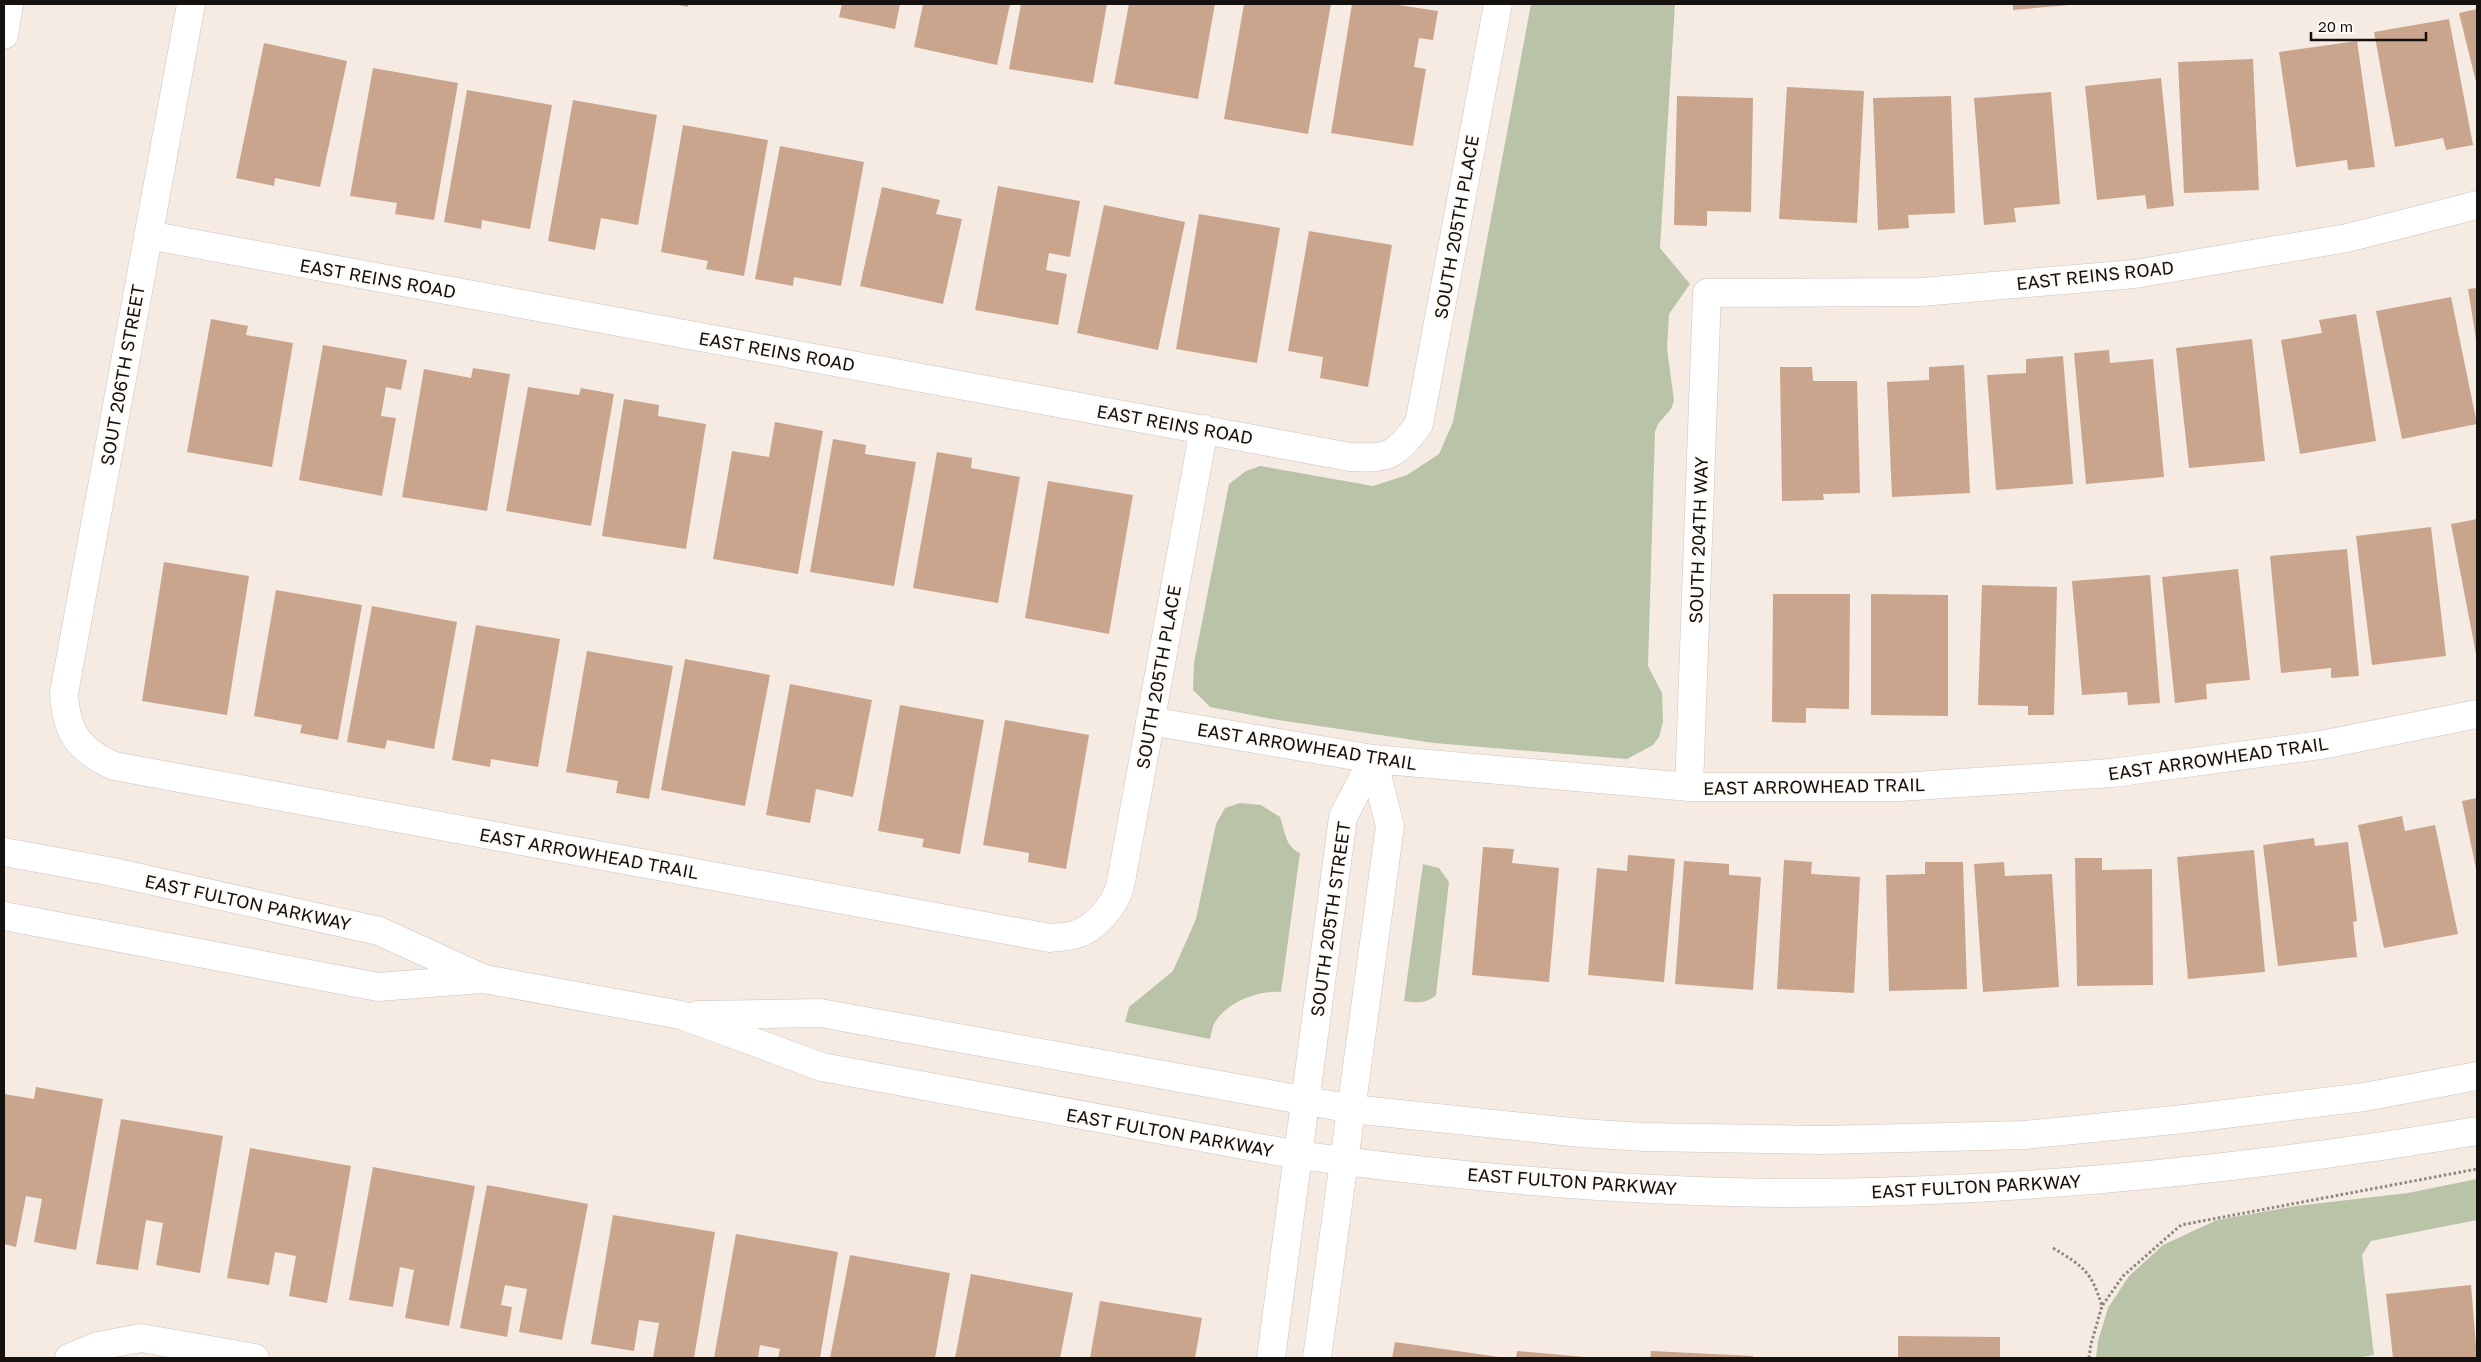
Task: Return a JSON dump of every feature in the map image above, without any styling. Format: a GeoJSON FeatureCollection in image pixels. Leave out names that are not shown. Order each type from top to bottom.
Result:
{"type":"FeatureCollection","features":[{"type":"Feature","properties":{"kind":"street"},"geometry":{"type":"LineString","coordinates":[[4,35],[10,4]]}},
{"type":"Feature","properties":{"kind":"street","name":"SOUT 206TH STREET"},"geometry":{"type":"LineString","coordinates":[[80,743],[73,735],[65,714],[64,693],[191,4]]}},
{"type":"Feature","properties":{"kind":"street","name":"SOUTH 205TH PLACE"},"geometry":{"type":"LineString","coordinates":[[1403,446],[1419,424],[1423,407],[1498,4]]}},
{"type":"Feature","properties":{"kind":"street","name":"EAST REINS ROAD"},"geometry":{"type":"LineString","coordinates":[[1707,293],[1921,292],[2135,274],[2347,238],[2477,205]]}},
{"type":"Feature","properties":{"kind":"street","name":"EAST REINS ROAD"},"geometry":{"type":"LineString","coordinates":[[148,235],[1350,457],[1378,458],[1393,453],[1403,446]]}},
{"type":"Feature","properties":{"kind":"street","name":"SOUTH 204TH WAY"},"geometry":{"type":"LineString","coordinates":[[1689,787],[1707,293]]}},
{"type":"Feature","properties":{"kind":"street","name":"SOUTH 205TH PLACE"},"geometry":{"type":"LineString","coordinates":[[1101,920],[1117,897],[1120,888],[1204,430]]}},
{"type":"Feature","properties":{"kind":"street","name":"EAST ARROWHEAD TRAIL"},"geometry":{"type":"LineString","coordinates":[[1150,721],[1373,759],[1689,787],[1900,787],[2112,773],[2321,745],[2477,714]]}},
{"type":"Feature","properties":{"kind":"street","name":"EAST ARROWHEAD TRAIL"},"geometry":{"type":"LineString","coordinates":[[80,743],[95,758],[114,766],[1050,938],[1075,935],[1101,920]]}},
{"type":"Feature","properties":{"kind":"street"},"geometry":{"type":"LineString","coordinates":[[1317,1358],[1390,826],[1373,759]]}},
{"type":"Feature","properties":{"kind":"street","name":"SOUTH 205TH STREET"},"geometry":{"type":"LineString","coordinates":[[1271,1358],[1343,817],[1373,759]]}},
{"type":"Feature","properties":{"kind":"street","name":"EAST FULTON PARKWAY"},"geometry":{"type":"LineString","coordinates":[[4,852],[113,872],[379,931],[484,978],[682,1015],[822,1067],[1298,1155],[1345,1162],[1514,1178],[1661,1189],[1790,1193],[1916,1190],[2083,1181],[2224,1168],[2365,1150],[2477,1131]]}},
{"type":"Feature","properties":{"kind":"street","name":"EAST FULTON PARKWAY"},"geometry":{"type":"LineString","coordinates":[[4,916],[378,987],[484,978]]}},
{"type":"Feature","properties":{"kind":"street","name":"EAST FULTON PARKWAY"},"geometry":{"type":"LineString","coordinates":[[682,1015],[820,1012],[1352,1109],[1581,1133],[1644,1137],[1823,1140],[2025,1135],[2184,1119],[2364,1097],[2477,1076]]}},
{"type":"Feature","properties":{"kind":"street"},"geometry":{"type":"LineString","coordinates":[[69,1358],[98,1346],[141,1338],[255,1358]]}},
{"type":"Feature","properties":{"kind":"path"},"geometry":{"type":"LineString","coordinates":[[2089,1358],[2090,1344],[2102,1306],[2122,1276],[2181,1225],[2477,1169]]}},
{"type":"Feature","properties":{"kind":"path"},"geometry":{"type":"LineString","coordinates":[[2053,1248],[2083,1266],[2095,1283],[2102,1306]]}},
{"type":"Feature","properties":{"kind":"green space"},"geometry":{"type":"Polygon","coordinates":[[[1531,4],[1675,4],[1660,248],[1690,284],[1669,314],[1667,348],[1674,401],[1671,409],[1658,424],[1655,432],[1648,666],[1662,693],[1663,722],[1659,737],[1653,745],[1627,759],[1434,743],[1272,719],[1210,707],[1193,690],[1194,663],[1229,484],[1246,471],[1260,466],[1373,486],[1407,475],[1439,454],[1453,422],[1531,4]]]}},
{"type":"Feature","properties":{"kind":"green space"},"geometry":{"type":"Polygon","coordinates":[[[1240,803],[1261,805],[1280,817],[1288,842],[1291,847],[1300,853],[1281,992],[1253,995],[1226,1009],[1214,1024],[1210,1039],[1125,1022],[1129,1007],[1173,971],[1196,919],[1216,824],[1225,808],[1240,803]]]}},
{"type":"Feature","properties":{"kind":"green space"},"geometry":{"type":"Polygon","coordinates":[[[1423,864],[1439,868],[1449,882],[1436,995],[1425,1001],[1413,1002],[1404,1001],[1423,864]]]}},
{"type":"Feature","properties":{"kind":"green space"},"geometry":{"type":"Polygon","coordinates":[[[2477,1179],[2477,1220],[2371,1241],[2362,1255],[2374,1355],[2356,1358],[2096,1358],[2098,1341],[2108,1308],[2129,1276],[2163,1245],[2217,1220],[2296,1206],[2408,1193],[2477,1179]]]}},
{"type":"Feature","properties":{"kind":"building"},"geometry":{"type":"Polygon","coordinates":[[[673,4],[688,4],[688,7],[673,4]]]}},
{"type":"Feature","properties":{"kind":"building"},"geometry":{"type":"Polygon","coordinates":[[[842,4],[900,4],[895,29],[839,17],[842,4]]]}},
{"type":"Feature","properties":{"kind":"building"},"geometry":{"type":"Polygon","coordinates":[[[923,4],[1010,4],[997,65],[914,47],[923,4]]]}},
{"type":"Feature","properties":{"kind":"building"},"geometry":{"type":"Polygon","coordinates":[[[1021,4],[1107,4],[1093,83],[1009,69],[1021,4]]]}},
{"type":"Feature","properties":{"kind":"building"},"geometry":{"type":"Polygon","coordinates":[[[1129,4],[1215,4],[1198,99],[1114,84],[1129,4]]]}},
{"type":"Feature","properties":{"kind":"building"},"geometry":{"type":"Polygon","coordinates":[[[1244,4],[1331,4],[1308,134],[1224,119],[1244,4]]]}},
{"type":"Feature","properties":{"kind":"building"},"geometry":{"type":"Polygon","coordinates":[[[1352,4],[1392,4],[1438,11],[1433,40],[1419,38],[1414,67],[1426,69],[1413,146],[1331,133],[1352,4]]]}},
{"type":"Feature","properties":{"kind":"building"},"geometry":{"type":"Polygon","coordinates":[[[2013,4],[2070,4],[2070,5],[2013,10],[2013,4]]]}},
{"type":"Feature","properties":{"kind":"building"},"geometry":{"type":"Polygon","coordinates":[[[2477,9],[2477,86],[2459,13],[2477,9]]]}},
{"type":"Feature","properties":{"kind":"building"},"geometry":{"type":"Polygon","coordinates":[[[2449,19],[2473,145],[2446,150],[2443,138],[2395,147],[2374,32],[2449,19]]]}},
{"type":"Feature","properties":{"kind":"building"},"geometry":{"type":"Polygon","coordinates":[[[2357,41],[2375,167],[2348,170],[2347,160],[2296,167],[2279,52],[2357,41]]]}},
{"type":"Feature","properties":{"kind":"building"},"geometry":{"type":"Polygon","coordinates":[[[264,43],[347,61],[320,187],[275,178],[274,186],[236,178],[264,43]]]}},
{"type":"Feature","properties":{"kind":"building"},"geometry":{"type":"Polygon","coordinates":[[[2253,59],[2259,190],[2184,193],[2178,62],[2253,59]]]}},
{"type":"Feature","properties":{"kind":"building"},"geometry":{"type":"Polygon","coordinates":[[[373,68],[458,83],[434,220],[395,214],[397,203],[350,196],[373,68]]]}},
{"type":"Feature","properties":{"kind":"building"},"geometry":{"type":"Polygon","coordinates":[[[2161,78],[2174,206],[2147,209],[2145,195],[2097,200],[2085,86],[2161,78]]]}},
{"type":"Feature","properties":{"kind":"building"},"geometry":{"type":"Polygon","coordinates":[[[1787,87],[1864,91],[1857,223],[1779,219],[1787,87]]]}},
{"type":"Feature","properties":{"kind":"building"},"geometry":{"type":"Polygon","coordinates":[[[467,90],[552,105],[530,229],[482,220],[481,229],[444,222],[467,90]]]}},
{"type":"Feature","properties":{"kind":"building"},"geometry":{"type":"Polygon","coordinates":[[[2051,92],[2060,204],[2014,208],[2016,222],[1984,225],[1974,98],[2051,92]]]}},
{"type":"Feature","properties":{"kind":"building"},"geometry":{"type":"Polygon","coordinates":[[[1677,96],[1753,98],[1751,212],[1707,211],[1707,226],[1674,225],[1677,96]]]}},
{"type":"Feature","properties":{"kind":"building"},"geometry":{"type":"Polygon","coordinates":[[[1951,96],[1955,213],[1908,215],[1909,228],[1878,230],[1873,98],[1951,96]]]}},
{"type":"Feature","properties":{"kind":"building"},"geometry":{"type":"Polygon","coordinates":[[[573,100],[657,115],[638,225],[601,218],[595,250],[548,241],[573,100]]]}},
{"type":"Feature","properties":{"kind":"building"},"geometry":{"type":"Polygon","coordinates":[[[683,125],[768,140],[744,276],[706,269],[708,261],[661,252],[683,125]]]}},
{"type":"Feature","properties":{"kind":"building"},"geometry":{"type":"Polygon","coordinates":[[[780,146],[864,162],[841,286],[794,277],[793,286],[755,279],[780,146]]]}},
{"type":"Feature","properties":{"kind":"building"},"geometry":{"type":"Polygon","coordinates":[[[998,186],[1080,201],[1070,257],[1049,253],[1046,270],[1067,274],[1058,325],[975,310],[998,186]]]}},
{"type":"Feature","properties":{"kind":"building"},"geometry":{"type":"Polygon","coordinates":[[[882,187],[940,200],[936,214],[962,219],[943,304],[860,286],[882,187]]]}},
{"type":"Feature","properties":{"kind":"building"},"geometry":{"type":"Polygon","coordinates":[[[1104,205],[1185,222],[1158,350],[1077,333],[1104,205]]]}},
{"type":"Feature","properties":{"kind":"building"},"geometry":{"type":"Polygon","coordinates":[[[1199,214],[1280,228],[1257,363],[1176,349],[1199,214]]]}},
{"type":"Feature","properties":{"kind":"building"},"geometry":{"type":"Polygon","coordinates":[[[1309,231],[1392,245],[1368,387],[1320,378],[1323,357],[1288,351],[1309,231]]]}},
{"type":"Feature","properties":{"kind":"building"},"geometry":{"type":"Polygon","coordinates":[[[2477,288],[2477,338],[2476,339],[2468,289],[2477,288]]]}},
{"type":"Feature","properties":{"kind":"building"},"geometry":{"type":"Polygon","coordinates":[[[2451,297],[2477,424],[2402,439],[2376,311],[2451,297]]]}},
{"type":"Feature","properties":{"kind":"building"},"geometry":{"type":"Polygon","coordinates":[[[2356,314],[2376,441],[2300,454],[2281,340],[2322,333],[2319,320],[2356,314]]]}},
{"type":"Feature","properties":{"kind":"building"},"geometry":{"type":"Polygon","coordinates":[[[211,319],[248,326],[246,335],[293,343],[272,467],[187,452],[211,319]]]}},
{"type":"Feature","properties":{"kind":"building"},"geometry":{"type":"Polygon","coordinates":[[[2252,339],[2265,461],[2189,468],[2176,348],[2252,339]]]}},
{"type":"Feature","properties":{"kind":"building"},"geometry":{"type":"Polygon","coordinates":[[[323,345],[407,360],[401,390],[386,387],[381,416],[396,418],[382,496],[299,480],[323,345]]]}},
{"type":"Feature","properties":{"kind":"building"},"geometry":{"type":"Polygon","coordinates":[[[2109,350],[2110,363],[2153,359],[2164,477],[2086,484],[2074,353],[2109,350]]]}},
{"type":"Feature","properties":{"kind":"building"},"geometry":{"type":"Polygon","coordinates":[[[2063,356],[2073,484],[1996,490],[1987,375],[2026,373],[2026,359],[2063,356]]]}},
{"type":"Feature","properties":{"kind":"building"},"geometry":{"type":"Polygon","coordinates":[[[1964,365],[1970,493],[1892,497],[1887,382],[1929,380],[1929,367],[1964,365]]]}},
{"type":"Feature","properties":{"kind":"building"},"geometry":{"type":"Polygon","coordinates":[[[1780,367],[1812,367],[1813,381],[1857,381],[1860,493],[1823,494],[1824,500],[1782,501],[1780,367]]]}},
{"type":"Feature","properties":{"kind":"building"},"geometry":{"type":"Polygon","coordinates":[[[473,368],[510,374],[487,511],[402,497],[424,369],[471,378],[473,368]]]}},
{"type":"Feature","properties":{"kind":"building"},"geometry":{"type":"Polygon","coordinates":[[[528,387],[579,395],[581,388],[614,394],[591,526],[506,511],[528,387]]]}},
{"type":"Feature","properties":{"kind":"building"},"geometry":{"type":"Polygon","coordinates":[[[624,399],[659,405],[658,416],[706,424],[686,549],[602,536],[624,399]]]}},
{"type":"Feature","properties":{"kind":"building"},"geometry":{"type":"Polygon","coordinates":[[[775,422],[823,431],[798,574],[713,559],[732,451],[769,457],[775,422]]]}},
{"type":"Feature","properties":{"kind":"building"},"geometry":{"type":"Polygon","coordinates":[[[833,439],[866,445],[865,454],[916,462],[894,586],[810,572],[833,439]]]}},
{"type":"Feature","properties":{"kind":"building"},"geometry":{"type":"Polygon","coordinates":[[[937,452],[972,458],[971,468],[1020,477],[998,603],[913,588],[937,452]]]}},
{"type":"Feature","properties":{"kind":"building"},"geometry":{"type":"Polygon","coordinates":[[[1048,481],[1133,495],[1109,634],[1025,618],[1048,481]]]}},
{"type":"Feature","properties":{"kind":"building"},"geometry":{"type":"Polygon","coordinates":[[[2477,519],[2477,654],[2476,654],[2451,524],[2477,519]]]}},
{"type":"Feature","properties":{"kind":"building"},"geometry":{"type":"Polygon","coordinates":[[[2431,527],[2446,656],[2372,665],[2356,536],[2431,527]]]}},
{"type":"Feature","properties":{"kind":"building"},"geometry":{"type":"Polygon","coordinates":[[[2347,549],[2359,676],[2331,678],[2331,668],[2281,673],[2270,556],[2347,549]]]}},
{"type":"Feature","properties":{"kind":"building"},"geometry":{"type":"Polygon","coordinates":[[[164,562],[249,576],[227,715],[142,701],[164,562]]]}},
{"type":"Feature","properties":{"kind":"building"},"geometry":{"type":"Polygon","coordinates":[[[2238,569],[2250,680],[2206,684],[2207,699],[2175,703],[2162,577],[2238,569]]]}},
{"type":"Feature","properties":{"kind":"building"},"geometry":{"type":"Polygon","coordinates":[[[2150,575],[2160,703],[2128,705],[2127,692],[2082,695],[2072,581],[2150,575]]]}},
{"type":"Feature","properties":{"kind":"building"},"geometry":{"type":"Polygon","coordinates":[[[1982,585],[2057,587],[2054,715],[2028,715],[2028,706],[1978,705],[1982,585]]]}},
{"type":"Feature","properties":{"kind":"building"},"geometry":{"type":"Polygon","coordinates":[[[276,590],[362,605],[338,740],[300,733],[302,725],[254,716],[276,590]]]}},
{"type":"Feature","properties":{"kind":"building"},"geometry":{"type":"Polygon","coordinates":[[[1773,594],[1850,594],[1849,709],[1806,708],[1806,723],[1772,722],[1773,594]]]}},
{"type":"Feature","properties":{"kind":"building"},"geometry":{"type":"Polygon","coordinates":[[[1871,594],[1948,595],[1948,716],[1871,715],[1871,594]]]}},
{"type":"Feature","properties":{"kind":"building"},"geometry":{"type":"Polygon","coordinates":[[[372,606],[457,622],[434,749],[387,740],[385,749],[347,742],[372,606]]]}},
{"type":"Feature","properties":{"kind":"building"},"geometry":{"type":"Polygon","coordinates":[[[476,625],[560,639],[538,767],[491,759],[490,767],[452,760],[476,625]]]}},
{"type":"Feature","properties":{"kind":"building"},"geometry":{"type":"Polygon","coordinates":[[[587,651],[673,666],[649,799],[616,793],[618,781],[566,772],[587,651]]]}},
{"type":"Feature","properties":{"kind":"building"},"geometry":{"type":"Polygon","coordinates":[[[685,659],[770,675],[745,806],[661,790],[685,659]]]}},
{"type":"Feature","properties":{"kind":"building"},"geometry":{"type":"Polygon","coordinates":[[[790,684],[872,700],[853,797],[816,789],[810,823],[766,815],[790,684]]]}},
{"type":"Feature","properties":{"kind":"building"},"geometry":{"type":"Polygon","coordinates":[[[900,705],[984,720],[960,854],[922,847],[924,839],[878,831],[900,705]]]}},
{"type":"Feature","properties":{"kind":"building"},"geometry":{"type":"Polygon","coordinates":[[[1005,720],[1089,735],[1066,869],[1028,862],[1029,853],[983,845],[1005,720]]]}},
{"type":"Feature","properties":{"kind":"building"},"geometry":{"type":"Polygon","coordinates":[[[2477,798],[2477,869],[2476,869],[2462,801],[2477,798]]]}},
{"type":"Feature","properties":{"kind":"building"},"geometry":{"type":"Polygon","coordinates":[[[2402,816],[2405,831],[2435,825],[2458,934],[2384,948],[2358,825],[2402,816]]]}},
{"type":"Feature","properties":{"kind":"building"},"geometry":{"type":"Polygon","coordinates":[[[2314,838],[2315,846],[2348,842],[2357,921],[2353,922],[2357,957],[2278,966],[2263,845],[2314,838]]]}},
{"type":"Feature","properties":{"kind":"building"},"geometry":{"type":"Polygon","coordinates":[[[1483,847],[1514,849],[1512,863],[1559,868],[1549,982],[1472,975],[1483,847]]]}},
{"type":"Feature","properties":{"kind":"building"},"geometry":{"type":"Polygon","coordinates":[[[2254,850],[2265,972],[2188,979],[2177,857],[2254,850]]]}},
{"type":"Feature","properties":{"kind":"building"},"geometry":{"type":"Polygon","coordinates":[[[1628,855],[1675,859],[1664,982],[1588,975],[1597,868],[1627,871],[1628,855]]]}},
{"type":"Feature","properties":{"kind":"building"},"geometry":{"type":"Polygon","coordinates":[[[2075,858],[2102,858],[2102,870],[2152,869],[2153,985],[2077,986],[2075,858]]]}},
{"type":"Feature","properties":{"kind":"building"},"geometry":{"type":"Polygon","coordinates":[[[1784,860],[1812,862],[1811,874],[1860,877],[1854,993],[1777,989],[1784,860]]]}},
{"type":"Feature","properties":{"kind":"building"},"geometry":{"type":"Polygon","coordinates":[[[1684,861],[1729,864],[1729,875],[1761,877],[1753,990],[1675,984],[1684,861]]]}},
{"type":"Feature","properties":{"kind":"building"},"geometry":{"type":"Polygon","coordinates":[[[1925,862],[1963,862],[1967,989],[1889,991],[1886,875],[1925,874],[1925,862]]]}},
{"type":"Feature","properties":{"kind":"building"},"geometry":{"type":"Polygon","coordinates":[[[2004,862],[2005,876],[2052,874],[2059,987],[1983,992],[1974,864],[2004,862]]]}},
{"type":"Feature","properties":{"kind":"building"},"geometry":{"type":"Polygon","coordinates":[[[36,1087],[103,1099],[76,1250],[34,1242],[42,1199],[26,1196],[16,1247],[4,1244],[4,1094],[34,1099],[36,1087]]]}},
{"type":"Feature","properties":{"kind":"building"},"geometry":{"type":"Polygon","coordinates":[[[121,1119],[223,1136],[200,1273],[156,1265],[163,1223],[146,1220],[138,1270],[96,1264],[121,1119]]]}},
{"type":"Feature","properties":{"kind":"building"},"geometry":{"type":"Polygon","coordinates":[[[250,1148],[351,1166],[327,1303],[289,1296],[296,1256],[275,1252],[269,1285],[227,1278],[250,1148]]]}},
{"type":"Feature","properties":{"kind":"building"},"geometry":{"type":"Polygon","coordinates":[[[373,1167],[475,1186],[449,1326],[405,1318],[414,1270],[400,1267],[393,1307],[349,1300],[373,1167]]]}},
{"type":"Feature","properties":{"kind":"building"},"geometry":{"type":"Polygon","coordinates":[[[487,1185],[588,1204],[562,1340],[519,1332],[527,1289],[505,1285],[501,1305],[512,1307],[507,1337],[460,1328],[487,1185]]]}},
{"type":"Feature","properties":{"kind":"building"},"geometry":{"type":"Polygon","coordinates":[[[613,1215],[715,1232],[694,1358],[653,1358],[659,1323],[639,1320],[634,1351],[591,1344],[613,1215]]]}},
{"type":"Feature","properties":{"kind":"building"},"geometry":{"type":"Polygon","coordinates":[[[736,1234],[838,1252],[820,1358],[778,1358],[780,1349],[760,1345],[758,1358],[714,1358],[736,1234]]]}},
{"type":"Feature","properties":{"kind":"building"},"geometry":{"type":"Polygon","coordinates":[[[850,1255],[950,1273],[935,1358],[830,1358],[850,1255]]]}},
{"type":"Feature","properties":{"kind":"building"},"geometry":{"type":"Polygon","coordinates":[[[971,1274],[1073,1293],[1060,1358],[955,1358],[971,1274]]]}},
{"type":"Feature","properties":{"kind":"building"},"geometry":{"type":"Polygon","coordinates":[[[2471,1285],[2477,1358],[2393,1358],[2386,1294],[2471,1285]]]}},
{"type":"Feature","properties":{"kind":"building"},"geometry":{"type":"Polygon","coordinates":[[[1100,1301],[1202,1318],[1195,1358],[1090,1358],[1100,1301]]]}},
{"type":"Feature","properties":{"kind":"building"},"geometry":{"type":"Polygon","coordinates":[[[1898,1336],[2000,1337],[2000,1358],[1898,1358],[1898,1336]]]}},
{"type":"Feature","properties":{"kind":"building"},"geometry":{"type":"Polygon","coordinates":[[[1395,1342],[1499,1357],[1392,1358],[1395,1342]]]}},
{"type":"Feature","properties":{"kind":"building"},"geometry":{"type":"Polygon","coordinates":[[[1517,1351],[1585,1357],[1585,1358],[1516,1358],[1517,1351]]]}},
{"type":"Feature","properties":{"kind":"building"},"geometry":{"type":"Polygon","coordinates":[[[1651,1351],[1753,1356],[1753,1358],[1650,1358],[1651,1351]]]}}]}
